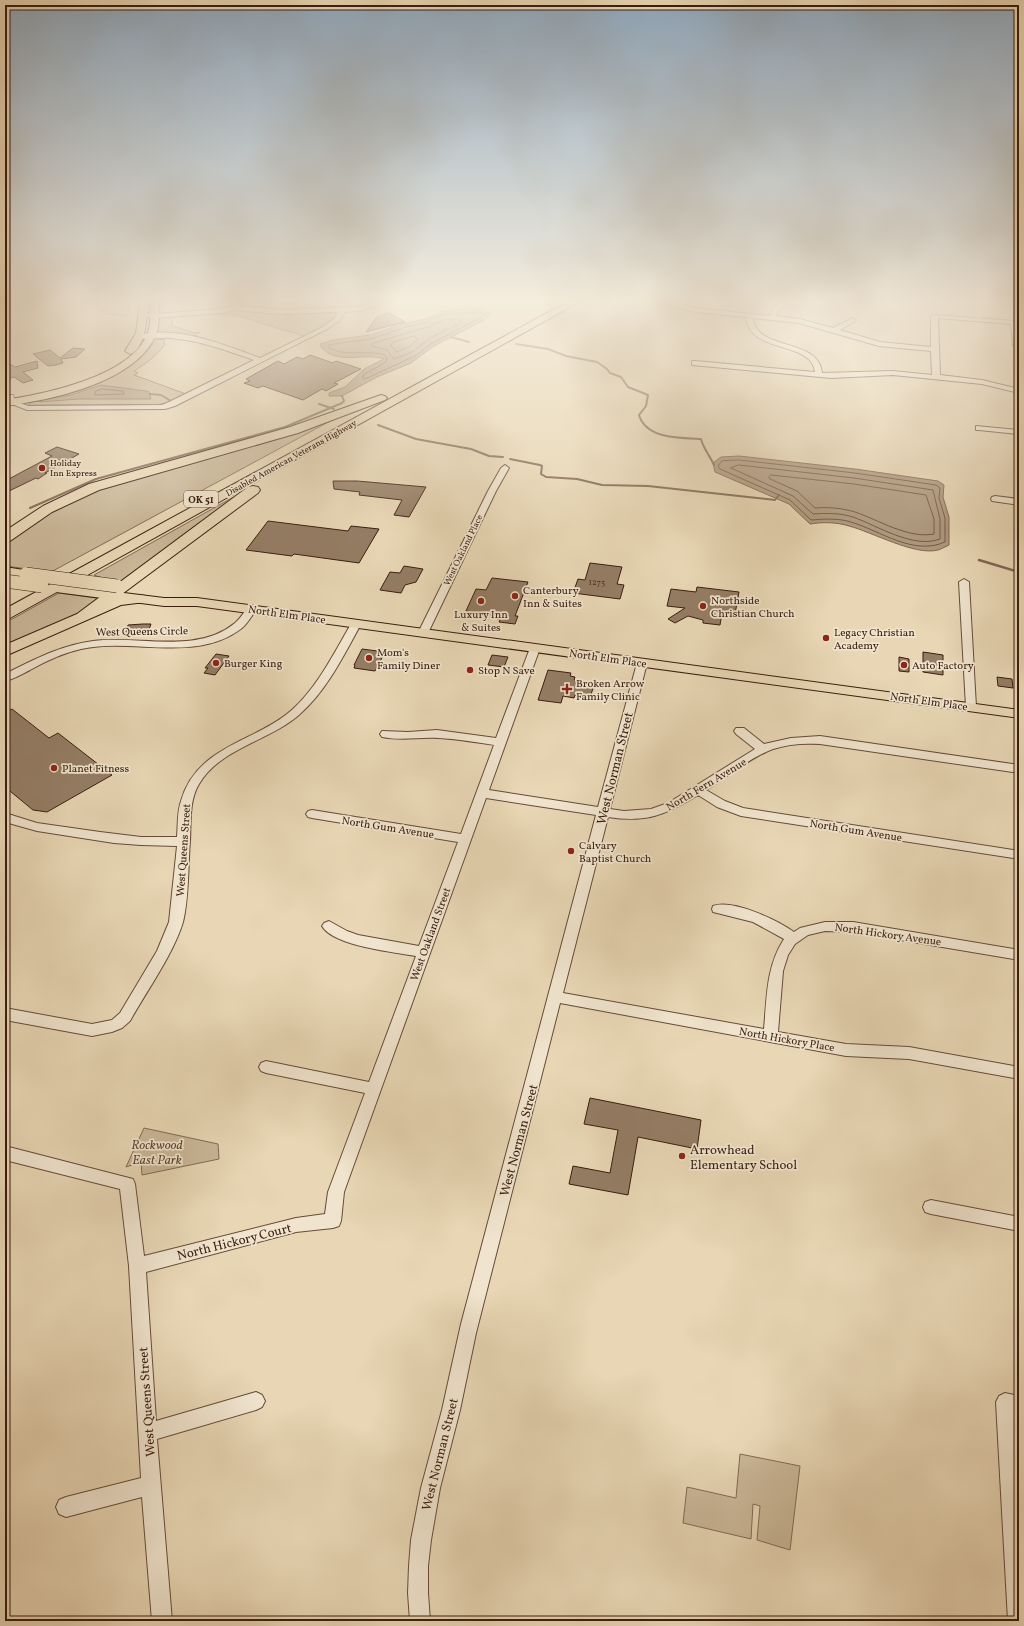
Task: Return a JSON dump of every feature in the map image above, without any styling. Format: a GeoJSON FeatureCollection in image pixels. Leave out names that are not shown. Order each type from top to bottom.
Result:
{"type":"FeatureCollection","features":[{"type":"Feature","properties":{"kind":"highway","name":"Disabled American Veterans Highway"},"geometry":{"type":"LineString","coordinates":[[5,605],[425,377]]}},
{"type":"Feature","properties":{"kind":"highway","name":"Disabled American Veterans Highway"},"geometry":{"type":"LineString","coordinates":[[5,615],[438,377]]}},
{"type":"Feature","properties":{"kind":"highway"},"geometry":{"type":"LineString","coordinates":[[5,538],[38,513],[66,498],[94,487],[294,430],[397,392]]}},
{"type":"Feature","properties":{"kind":"highway"},"geometry":{"type":"LineString","coordinates":[[82,617],[114,591],[302,452]]}},
{"type":"Feature","properties":{"kind":"highway"},"geometry":{"type":"LineString","coordinates":[[5,652],[122,600],[140,599]]}},
{"type":"Feature","properties":{"kind":"main road"},"geometry":{"type":"LineString","coordinates":[[8,400],[64,386],[85,377]]}},
{"type":"Feature","properties":{"kind":"main road"},"geometry":{"type":"LineString","coordinates":[[8,400],[65,391],[100,377]]}},
{"type":"Feature","properties":{"kind":"main road","name":"North Elm Place"},"geometry":{"type":"LineString","coordinates":[[5,571],[114,591],[140,599],[164,602],[197,602],[1019,714]]}},
{"type":"Feature","properties":{"kind":"main road","name":"North Elm Place"},"geometry":{"type":"LineString","coordinates":[[5,581],[114,591],[171,594],[197,602]]}},
{"type":"Feature","properties":{"kind":"street"},"geometry":{"type":"LineString","coordinates":[[8,400],[27,408],[162,407],[225,377]]}},
{"type":"Feature","properties":{"kind":"street"},"geometry":{"type":"LineString","coordinates":[[936,377],[982,382],[1019,391]]}},
{"type":"Feature","properties":{"kind":"street"},"geometry":{"type":"LineString","coordinates":[[980,428],[1019,432]]}},
{"type":"Feature","properties":{"kind":"street","name":"West Oakland Place"},"geometry":{"type":"LineString","coordinates":[[423,633],[486,503],[505,468]]}},
{"type":"Feature","properties":{"kind":"street"},"geometry":{"type":"LineString","coordinates":[[994,499],[1019,502]]}},
{"type":"Feature","properties":{"kind":"street"},"geometry":{"type":"LineString","coordinates":[[964,582],[971,707]]}},
{"type":"Feature","properties":{"kind":"street","name":"West Queens Circle"},"geometry":{"type":"LineString","coordinates":[[5,678],[55,653],[83,646],[109,643],[165,644],[201,642],[230,632],[242,622],[252,610]]}},
{"type":"Feature","properties":{"kind":"street","name":"West Queens Street"},"geometry":{"type":"LineString","coordinates":[[5,1014],[87,1030],[102,1030],[116,1024],[127,1014],[169,940],[178,913],[188,794],[196,779],[214,760],[288,718],[304,704],[321,683],[356,624]]}},
{"type":"Feature","properties":{"kind":"street","name":"West Oakland Street"},"geometry":{"type":"LineString","coordinates":[[333,1221],[336,1192],[535,648]]}},
{"type":"Feature","properties":{"kind":"street","name":"West Norman Street"},"geometry":{"type":"LineString","coordinates":[[420,1621],[417,1567],[425,1508],[451,1408],[463,1349],[642,662]]}},
{"type":"Feature","properties":{"kind":"street"},"geometry":{"type":"LineString","coordinates":[[740,731],[764,749]]}},
{"type":"Feature","properties":{"kind":"street"},"geometry":{"type":"LineString","coordinates":[[386,734],[408,736],[437,734],[500,742]]}},
{"type":"Feature","properties":{"kind":"street","name":"North Fern Avenue"},"geometry":{"type":"LineString","coordinates":[[481,793],[632,816],[652,814],[667,809],[764,749],[783,742],[812,740],[1019,769]]}},
{"type":"Feature","properties":{"kind":"street","name":"North Gum Avenue"},"geometry":{"type":"LineString","coordinates":[[698,790],[721,804],[741,812],[1019,855]]}},
{"type":"Feature","properties":{"kind":"street","name":"North Gum Avenue"},"geometry":{"type":"LineString","coordinates":[[312,814],[465,839]]}},
{"type":"Feature","properties":{"kind":"street"},"geometry":{"type":"LineString","coordinates":[[5,817],[33,827],[120,840],[154,843],[184,841]]}},
{"type":"Feature","properties":{"kind":"street"},"geometry":{"type":"LineString","coordinates":[[718,909],[750,915],[780,929],[793,938],[785,947],[778,960],[771,1036]]}},
{"type":"Feature","properties":{"kind":"street"},"geometry":{"type":"LineString","coordinates":[[329,926],[342,935],[357,940],[423,952]]}},
{"type":"Feature","properties":{"kind":"street","name":"North Hickory Avenue"},"geometry":{"type":"LineString","coordinates":[[793,938],[804,931],[816,927],[841,926],[1019,955]]}},
{"type":"Feature","properties":{"kind":"street","name":"North Hickory Place"},"geometry":{"type":"LineString","coordinates":[[555,997],[855,1051],[918,1054],[1019,1073]]}},
{"type":"Feature","properties":{"kind":"street"},"geometry":{"type":"LineString","coordinates":[[266,1067],[374,1089]]}},
{"type":"Feature","properties":{"kind":"street","name":"West Queens Street"},"geometry":{"type":"LineString","coordinates":[[5,1153],[127,1184],[137,1266],[151,1485],[162,1621]]}},
{"type":"Feature","properties":{"kind":"street"},"geometry":{"type":"LineString","coordinates":[[931,1207],[1019,1224]]}},
{"type":"Feature","properties":{"kind":"street","name":"North Hickory Court"},"geometry":{"type":"LineString","coordinates":[[137,1266],[296,1225],[333,1221]]}},
{"type":"Feature","properties":{"kind":"street"},"geometry":{"type":"LineString","coordinates":[[148,1433],[256,1401]]}},
{"type":"Feature","properties":{"kind":"street"},"geometry":{"type":"LineString","coordinates":[[1012,1404],[1018,1612]]}},
{"type":"Feature","properties":{"kind":"street"},"geometry":{"type":"LineString","coordinates":[[66,1507],[151,1485]]}},
{"type":"Feature","properties":{"kind":"green space"},"geometry":{"type":"Polygon","coordinates":[[[99,377],[139,377],[186,394],[166,403],[156,405],[28,405],[32,401],[99,377]]]}},
{"type":"Feature","properties":{"kind":"green space"},"geometry":{"type":"Polygon","coordinates":[[[336,418],[51,572],[5,566],[5,544],[34,521],[97,489],[336,418]]]}},
{"type":"Feature","properties":{"kind":"green space"},"geometry":{"type":"Polygon","coordinates":[[[246,490],[124,581],[105,579],[94,575],[246,490]]]}},
{"type":"Feature","properties":{"kind":"green space"},"geometry":{"type":"Polygon","coordinates":[[[59,593],[103,599],[81,612],[5,647],[5,623],[59,593]]]}},
{"type":"Feature","properties":{"kind":"green space","name":"Rockwood East Park"},"geometry":{"type":"Polygon","coordinates":[[[144,1128],[218,1144],[219,1159],[142,1175],[141,1162],[126,1167],[144,1128]]]}},
{"type":"Feature","properties":{"kind":"green space"},"geometry":{"type":"Polygon","coordinates":[[[740,1454],[800,1466],[790,1550],[757,1540],[760,1506],[753,1504],[751,1539],[683,1523],[687,1487],[736,1498],[740,1454]]]}},
{"type":"Feature","properties":{"kind":"water"},"geometry":{"type":"Polygon","coordinates":[[[356,377],[377,377],[342,396],[329,396],[329,393],[345,387],[356,377]]]}},
{"type":"Feature","properties":{"kind":"water"},"geometry":{"type":"Polygon","coordinates":[[[101,385],[146,391],[149,392],[151,399],[79,399],[36,401],[71,395],[101,385]]]}},
{"type":"Feature","properties":{"kind":"water"},"geometry":{"type":"Polygon","coordinates":[[[739,456],[855,469],[938,481],[944,485],[943,497],[949,517],[949,545],[938,550],[918,550],[844,525],[830,523],[810,524],[789,504],[715,472],[713,463],[721,457],[739,456]]]}},
{"type":"Feature","properties":{"kind":"building"},"geometry":{"type":"Polygon","coordinates":[[[5,377],[29,377],[33,380],[23,383],[14,377],[5,380],[5,377]]]}},
{"type":"Feature","properties":{"kind":"building"},"geometry":{"type":"Polygon","coordinates":[[[250,377],[346,377],[334,383],[338,384],[326,391],[322,389],[303,400],[263,386],[258,388],[244,383],[250,381],[246,379],[250,377]]]}},
{"type":"Feature","properties":{"kind":"building","name":"Holiday Inn Express"},"geometry":{"type":"Polygon","coordinates":[[[57,447],[79,454],[45,473],[47,473],[38,479],[36,478],[5,493],[5,481],[52,456],[45,453],[57,447]]]}},
{"type":"Feature","properties":{"kind":"building"},"geometry":{"type":"Polygon","coordinates":[[[333,481],[357,481],[426,487],[409,517],[394,515],[402,500],[359,495],[360,492],[334,489],[333,481]]]}},
{"type":"Feature","properties":{"kind":"building"},"geometry":{"type":"Polygon","coordinates":[[[268,521],[348,531],[351,526],[379,529],[359,563],[294,554],[292,556],[246,550],[268,521]]]}},
{"type":"Feature","properties":{"kind":"building"},"geometry":{"type":"Polygon","coordinates":[[[590,563],[622,567],[617,584],[624,585],[620,599],[573,593],[578,579],[585,580],[590,563]]]}},
{"type":"Feature","properties":{"kind":"building"},"geometry":{"type":"Polygon","coordinates":[[[404,566],[423,569],[416,582],[405,585],[401,593],[380,590],[390,572],[400,573],[404,566]]]}},
{"type":"Feature","properties":{"kind":"building"},"geometry":{"type":"Polygon","coordinates":[[[492,578],[528,582],[515,616],[518,616],[515,624],[499,622],[500,620],[497,619],[499,616],[466,611],[476,589],[486,590],[492,578]]]}},
{"type":"Feature","properties":{"kind":"building","name":"Northside Christian Church"},"geometry":{"type":"Polygon","coordinates":[[[697,587],[739,592],[735,614],[722,613],[720,625],[703,623],[703,620],[688,616],[675,623],[668,619],[685,608],[667,606],[671,589],[696,592],[697,587]]]}},
{"type":"Feature","properties":{"kind":"building"},"geometry":{"type":"Polygon","coordinates":[[[151,624],[148,632],[126,632],[128,625],[151,624]]]}},
{"type":"Feature","properties":{"kind":"building","name":"Mom's Family Diner"},"geometry":{"type":"Polygon","coordinates":[[[362,649],[385,652],[375,671],[354,668],[362,649]]]}},
{"type":"Feature","properties":{"kind":"building"},"geometry":{"type":"Polygon","coordinates":[[[923,652],[943,655],[943,675],[923,672],[923,652]]]}},
{"type":"Feature","properties":{"kind":"building","name":"Burger King"},"geometry":{"type":"Polygon","coordinates":[[[216,654],[229,656],[215,675],[204,673],[208,668],[205,668],[216,654]]]}},
{"type":"Feature","properties":{"kind":"building"},"geometry":{"type":"Polygon","coordinates":[[[492,655],[508,657],[504,667],[488,665],[492,655]]]}},
{"type":"Feature","properties":{"kind":"building","name":"Auto Factory"},"geometry":{"type":"Polygon","coordinates":[[[899,657],[909,659],[909,672],[899,671],[899,657]]]}},
{"type":"Feature","properties":{"kind":"building","name":"Broken Arrow Family Clinic"},"geometry":{"type":"Polygon","coordinates":[[[548,670],[571,673],[570,676],[575,677],[574,680],[595,683],[590,697],[575,695],[574,698],[563,696],[561,703],[538,700],[548,670]]]}},
{"type":"Feature","properties":{"kind":"building"},"geometry":{"type":"Polygon","coordinates":[[[997,677],[1012,679],[1013,688],[998,686],[997,677]]]}},
{"type":"Feature","properties":{"kind":"building","name":"Planet Fitness"},"geometry":{"type":"Polygon","coordinates":[[[12,709],[49,738],[58,733],[112,775],[47,812],[33,810],[5,787],[5,713],[12,709]]]}},
{"type":"Feature","properties":{"kind":"building","name":"Arrowhead Elementary School"},"geometry":{"type":"Polygon","coordinates":[[[590,1098],[701,1120],[697,1149],[638,1137],[628,1195],[569,1184],[573,1166],[610,1173],[618,1130],[584,1124],[590,1098]]]}},
{"type":"Feature","properties":{"kind":"waterway"},"geometry":{"type":"LineString","coordinates":[[621,377],[628,387],[648,395],[646,406],[639,415],[643,423],[649,429],[665,436],[701,439],[703,446],[714,465]]}},
{"type":"Feature","properties":{"kind":"waterway"},"geometry":{"type":"LineString","coordinates":[[150,394],[161,395],[171,401]]}},
{"type":"Feature","properties":{"kind":"waterway"},"geometry":{"type":"LineString","coordinates":[[331,408],[344,401],[342,396]]}},
{"type":"Feature","properties":{"kind":"waterway"},"geometry":{"type":"LineString","coordinates":[[319,404],[331,408]]}},
{"type":"Feature","properties":{"kind":"waterway"},"geometry":{"type":"LineString","coordinates":[[30,508],[96,479],[285,427],[331,408]]}},
{"type":"Feature","properties":{"kind":"waterway"},"geometry":{"type":"LineString","coordinates":[[378,425],[416,439],[471,449],[489,456],[503,457]]}},
{"type":"Feature","properties":{"kind":"waterway"},"geometry":{"type":"LineString","coordinates":[[510,459],[540,465],[542,466],[541,474],[546,477],[577,479],[602,485],[648,486],[775,500],[779,495]]}},
{"type":"Feature","properties":{"kind":"waterway"},"geometry":{"type":"LineString","coordinates":[[979,560],[1019,572]]}},
{"type":"Feature","properties":{"kind":"place","name":"Holiday Inn Express"},"geometry":{"type":"Point","coordinates":[42,468]}},
{"type":"Feature","properties":{"kind":"place","name":"Canterbury Inn & Suites"},"geometry":{"type":"Point","coordinates":[515,596]}},
{"type":"Feature","properties":{"kind":"place","name":"Luxury Inn & Suites"},"geometry":{"type":"Point","coordinates":[481,601]}},
{"type":"Feature","properties":{"kind":"place","name":"Northside Christian Church"},"geometry":{"type":"Point","coordinates":[703,606]}},
{"type":"Feature","properties":{"kind":"place","name":"Legacy Christian Academy"},"geometry":{"type":"Point","coordinates":[826,638]}},
{"type":"Feature","properties":{"kind":"place","name":"Mom's Family Diner"},"geometry":{"type":"Point","coordinates":[369,658]}},
{"type":"Feature","properties":{"kind":"place","name":"Burger King"},"geometry":{"type":"Point","coordinates":[216,663]}},
{"type":"Feature","properties":{"kind":"place","name":"Auto Factory"},"geometry":{"type":"Point","coordinates":[904,665]}},
{"type":"Feature","properties":{"kind":"place","name":"Stop N Save"},"geometry":{"type":"Point","coordinates":[470,670]}},
{"type":"Feature","properties":{"kind":"place","name":"Broken Arrow Family Clinic"},"geometry":{"type":"Point","coordinates":[567,689]}},
{"type":"Feature","properties":{"kind":"place","name":"Planet Fitness"},"geometry":{"type":"Point","coordinates":[54,768]}},
{"type":"Feature","properties":{"kind":"place","name":"Calvary Baptist Church"},"geometry":{"type":"Point","coordinates":[571,851]}},
{"type":"Feature","properties":{"kind":"place","name":"Arrowhead Elementary School"},"geometry":{"type":"Point","coordinates":[682,1156]}}]}
